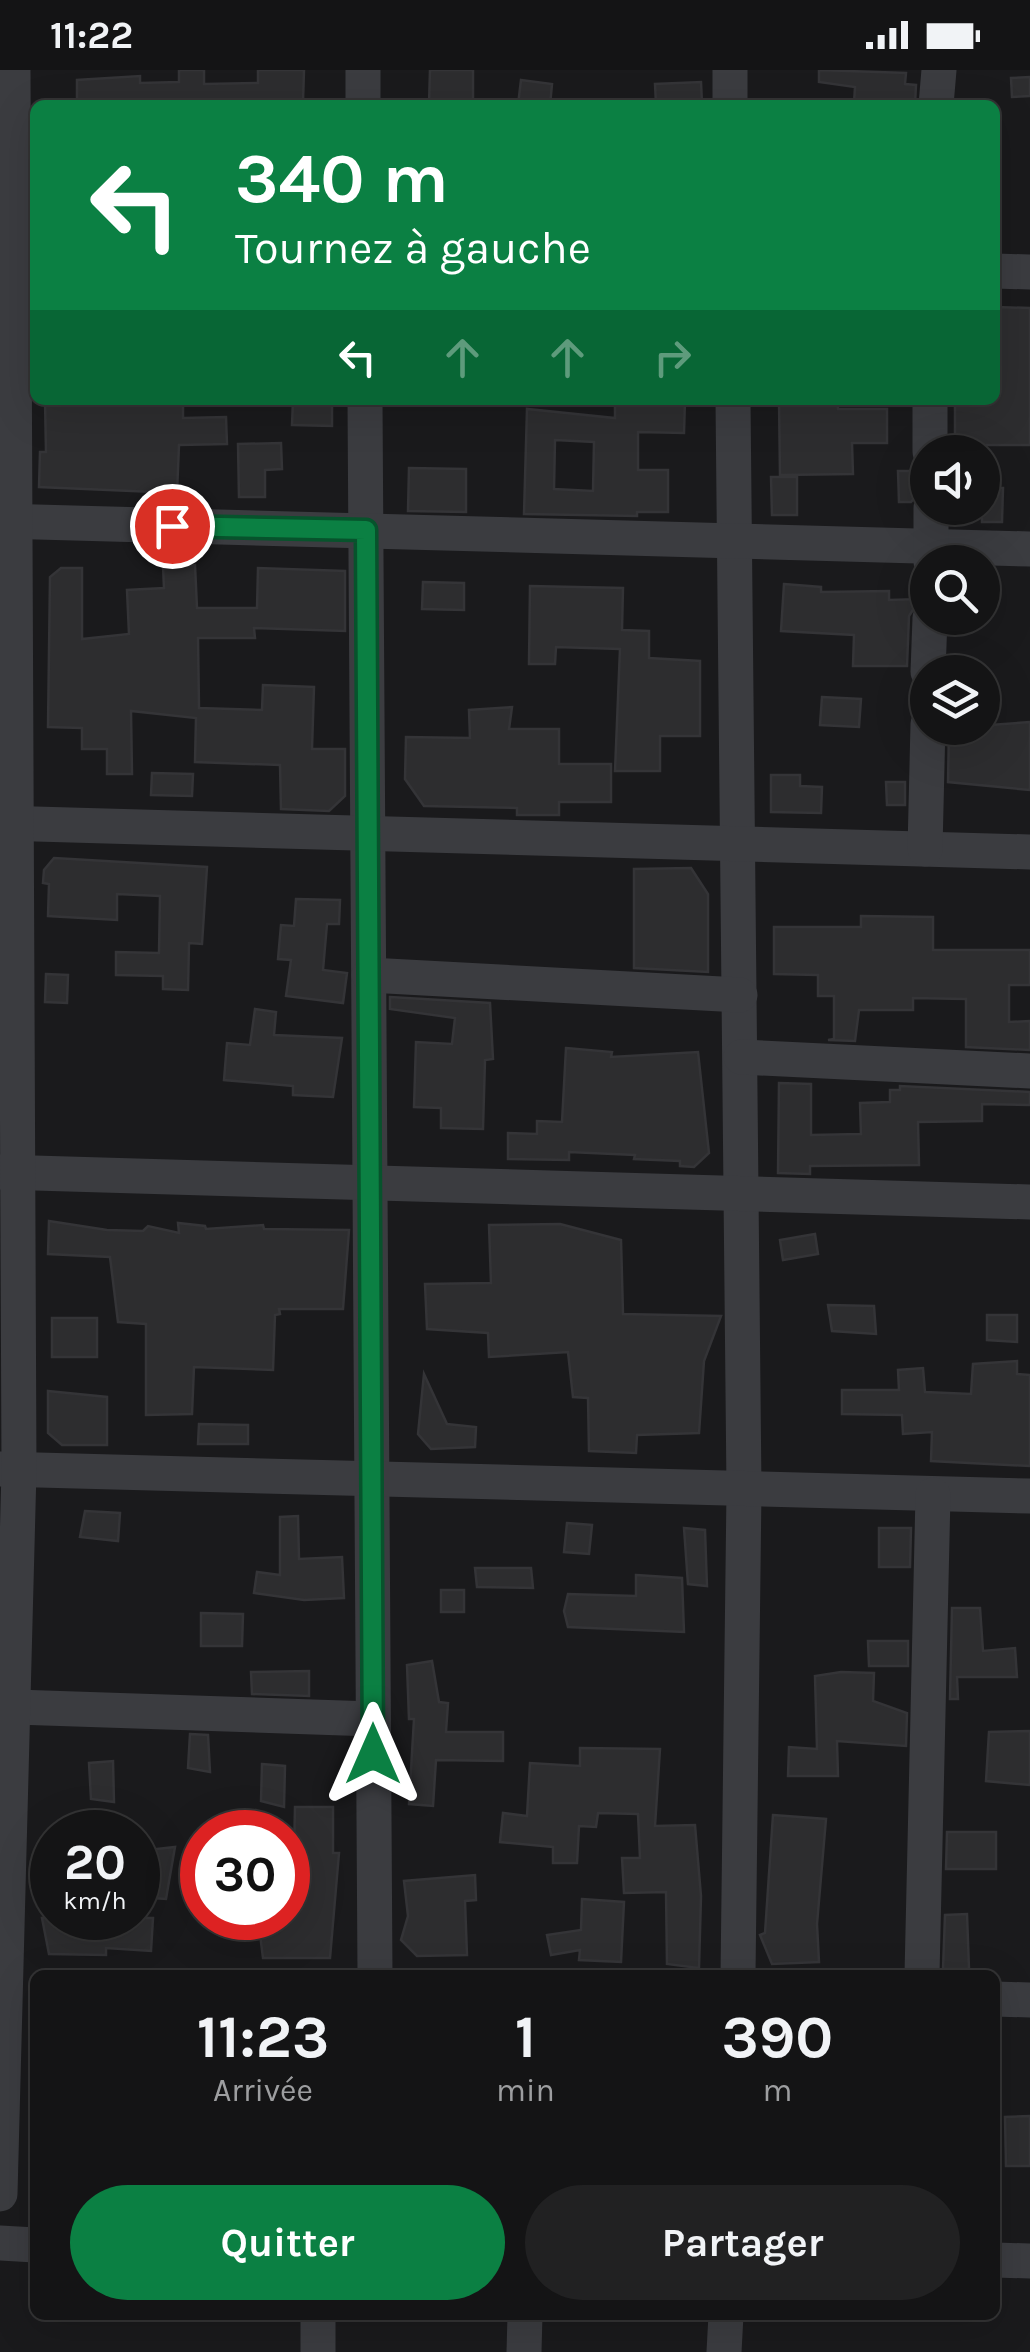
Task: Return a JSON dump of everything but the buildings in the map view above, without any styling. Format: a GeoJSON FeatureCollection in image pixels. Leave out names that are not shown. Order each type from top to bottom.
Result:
{"type":"FeatureCollection","features":[{"type":"Feature","properties":{"kind":"street"},"geometry":{"type":"LineString","coordinates":[[0,2194],[17,1974],[6,1788],[15,1707],[10,1470],[9,824],[9,521],[17,243],[13,70]]}},
{"type":"Feature","properties":{"kind":"street"},"geometry":{"type":"LineString","coordinates":[[363,70],[363,100]]}},
{"type":"Feature","properties":{"kind":"street"},"geometry":{"type":"LineString","coordinates":[[730,70],[730,100]]}},
{"type":"Feature","properties":{"kind":"street"},"geometry":{"type":"LineString","coordinates":[[936,100],[939,70]]}},
{"type":"Feature","properties":{"kind":"street"},"geometry":{"type":"LineString","coordinates":[[1000,271],[1030,272]]}},
{"type":"Feature","properties":{"kind":"street"},"geometry":{"type":"LineString","coordinates":[[365,405],[375,1970]]}},
{"type":"Feature","properties":{"kind":"street"},"geometry":{"type":"LineString","coordinates":[[733,405],[744,1490],[738,1970]]}},
{"type":"Feature","properties":{"kind":"street"},"geometry":{"type":"LineString","coordinates":[[930,405],[930,435]]}},
{"type":"Feature","properties":{"kind":"street"},"geometry":{"type":"LineString","coordinates":[[9,521],[737,541],[910,553]]}},
{"type":"Feature","properties":{"kind":"street"},"geometry":{"type":"LineString","coordinates":[[1000,551],[1030,549]]}},
{"type":"Feature","properties":{"kind":"street"},"geometry":{"type":"LineString","coordinates":[[925,849],[927,745]]}},
{"type":"Feature","properties":{"kind":"street"},"geometry":{"type":"LineString","coordinates":[[9,824],[1030,852]]}},
{"type":"Feature","properties":{"kind":"street"},"geometry":{"type":"LineString","coordinates":[[368,975],[740,995]]}},
{"type":"Feature","properties":{"kind":"street"},"geometry":{"type":"LineString","coordinates":[[741,1057],[1030,1071]]}},
{"type":"Feature","properties":{"kind":"street"},"geometry":{"type":"LineString","coordinates":[[10,1172],[1030,1202]]}},
{"type":"Feature","properties":{"kind":"street"},"geometry":{"type":"LineString","coordinates":[[10,1470],[1030,1496]]}},
{"type":"Feature","properties":{"kind":"street"},"geometry":{"type":"LineString","coordinates":[[922,1970],[933,1495]]}},
{"type":"Feature","properties":{"kind":"street"},"geometry":{"type":"LineString","coordinates":[[15,1707],[373,1719]]}},
{"type":"Feature","properties":{"kind":"street"},"geometry":{"type":"LineString","coordinates":[[1000,1999],[1030,2000]]}},
{"type":"Feature","properties":{"kind":"street"},"geometry":{"type":"LineString","coordinates":[[0,2243],[30,2245]]}},
{"type":"Feature","properties":{"kind":"street"},"geometry":{"type":"LineString","coordinates":[[1000,2260],[1030,2260]]}},
{"type":"Feature","properties":{"kind":"street"},"geometry":{"type":"LineString","coordinates":[[318,2320],[318,2352]]}},
{"type":"Feature","properties":{"kind":"street"},"geometry":{"type":"LineString","coordinates":[[524,2320],[524,2352]]}},
{"type":"Feature","properties":{"kind":"street"},"geometry":{"type":"LineString","coordinates":[[724,2352],[726,2320]]}},
{"type":"Feature","properties":{"kind":"route"},"geometry":{"type":"LineString","coordinates":[[172,526],[366,530],[373,1754]]}}]}
